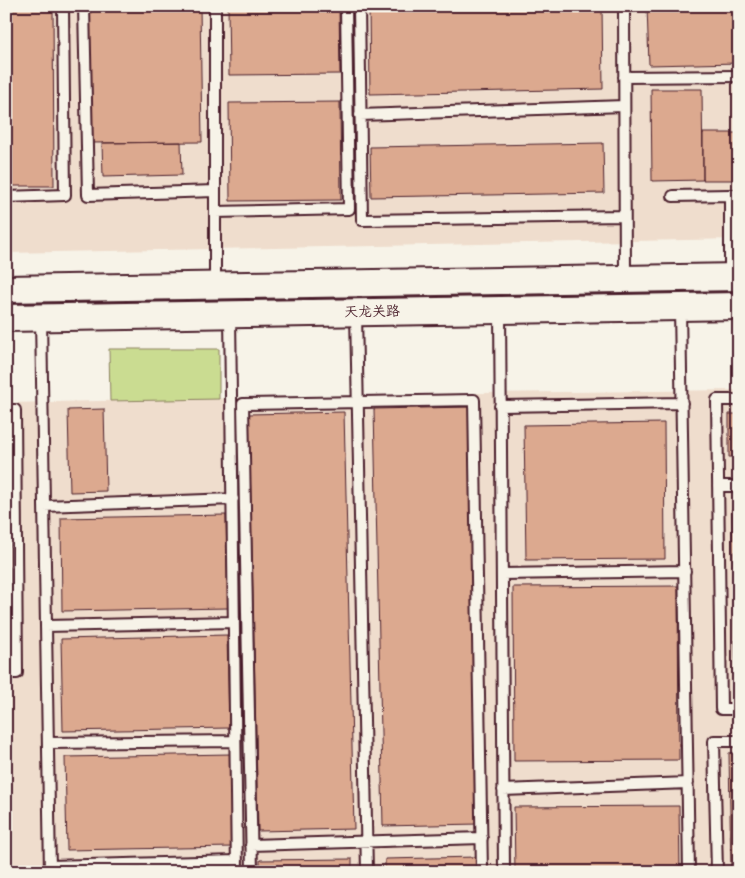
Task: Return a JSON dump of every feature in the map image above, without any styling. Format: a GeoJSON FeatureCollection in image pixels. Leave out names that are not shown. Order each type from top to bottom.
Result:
{"type":"FeatureCollection","features":[{"type":"Feature","properties":{"kind":"street","name":"天龙关路"},"geometry":{"type":"LineString","coordinates":[[6,289],[734,277]]}},
{"type":"Feature","properties":{"kind":"street","name":"天龙关路"},"geometry":{"type":"LineString","coordinates":[[6,318],[739,306]]}},
{"type":"Feature","properties":{"kind":"lane"},"geometry":{"type":"LineString","coordinates":[[6,197],[65,195],[63,6]]}},
{"type":"Feature","properties":{"kind":"lane"},"geometry":{"type":"LineString","coordinates":[[84,6],[88,195],[215,191]]}},
{"type":"Feature","properties":{"kind":"lane"},"geometry":{"type":"LineString","coordinates":[[215,6],[215,286]]}},
{"type":"Feature","properties":{"kind":"lane"},"geometry":{"type":"LineString","coordinates":[[215,212],[348,209],[346,6]]}},
{"type":"Feature","properties":{"kind":"lane"},"geometry":{"type":"LineString","coordinates":[[359,6],[362,220],[624,216]]}},
{"type":"Feature","properties":{"kind":"lane"},"geometry":{"type":"LineString","coordinates":[[624,6],[625,279]]}},
{"type":"Feature","properties":{"kind":"lane"},"geometry":{"type":"LineString","coordinates":[[624,77],[739,76]]}},
{"type":"Feature","properties":{"kind":"lane"},"geometry":{"type":"LineString","coordinates":[[360,115],[624,106]]}},
{"type":"Feature","properties":{"kind":"lane"},"geometry":{"type":"LineString","coordinates":[[673,196],[734,195],[734,277]]}},
{"type":"Feature","properties":{"kind":"lane"},"geometry":{"type":"LineString","coordinates":[[680,307],[689,872]]}},
{"type":"Feature","properties":{"kind":"lane"},"geometry":{"type":"LineString","coordinates":[[500,310],[504,872]]}},
{"type":"Feature","properties":{"kind":"lane"},"geometry":{"type":"LineString","coordinates":[[356,312],[367,872]]}},
{"type":"Feature","properties":{"kind":"lane"},"geometry":{"type":"LineString","coordinates":[[41,318],[50,869],[237,866],[230,314]]}},
{"type":"Feature","properties":{"kind":"lane"},"geometry":{"type":"LineString","coordinates":[[252,872],[243,404],[474,400],[482,872]]}},
{"type":"Feature","properties":{"kind":"lane"},"geometry":{"type":"LineString","coordinates":[[739,400],[717,400],[721,709],[739,709]]}},
{"type":"Feature","properties":{"kind":"lane"},"geometry":{"type":"LineString","coordinates":[[500,406],[682,402]]}},
{"type":"Feature","properties":{"kind":"lane"},"geometry":{"type":"LineString","coordinates":[[6,410],[15,410],[16,673],[6,674]]}},
{"type":"Feature","properties":{"kind":"lane"},"geometry":{"type":"LineString","coordinates":[[718,486],[739,486]]}},
{"type":"Feature","properties":{"kind":"lane"},"geometry":{"type":"LineString","coordinates":[[44,506],[233,498]]}},
{"type":"Feature","properties":{"kind":"lane"},"geometry":{"type":"LineString","coordinates":[[502,574],[684,571]]}},
{"type":"Feature","properties":{"kind":"lane"},"geometry":{"type":"LineString","coordinates":[[46,626],[234,622]]}},
{"type":"Feature","properties":{"kind":"lane"},"geometry":{"type":"LineString","coordinates":[[48,743],[236,741]]}},
{"type":"Feature","properties":{"kind":"lane"},"geometry":{"type":"LineString","coordinates":[[717,872],[714,741],[739,741]]}},
{"type":"Feature","properties":{"kind":"lane"},"geometry":{"type":"LineString","coordinates":[[504,790],[688,783]]}},
{"type":"Feature","properties":{"kind":"lane"},"geometry":{"type":"LineString","coordinates":[[251,845],[482,838]]}},
{"type":"Feature","properties":{"kind":"shaded area"},"geometry":{"type":"Polygon","coordinates":[[[6,6],[739,6],[739,239],[6,253],[6,6]]]}},
{"type":"Feature","properties":{"kind":"shaded area"},"geometry":{"type":"Polygon","coordinates":[[[739,390],[739,872],[6,872],[6,403],[482,393],[739,390]]]}},
{"type":"Feature","properties":{"kind":"green space"},"geometry":{"type":"Polygon","coordinates":[[[109,349],[219,349],[219,399],[110,401],[109,349]]]}},
{"type":"Feature","properties":{"kind":"building"},"geometry":{"type":"Polygon","coordinates":[[[6,6],[53,6],[54,186],[6,186],[6,6]]]}},
{"type":"Feature","properties":{"kind":"building"},"geometry":{"type":"Polygon","coordinates":[[[89,6],[200,6],[202,142],[90,143],[89,6]]]}},
{"type":"Feature","properties":{"kind":"building"},"geometry":{"type":"Polygon","coordinates":[[[228,6],[339,6],[340,74],[229,75],[228,6]]]}},
{"type":"Feature","properties":{"kind":"building"},"geometry":{"type":"Polygon","coordinates":[[[369,6],[602,6],[603,89],[370,94],[369,6]]]}},
{"type":"Feature","properties":{"kind":"building"},"geometry":{"type":"Polygon","coordinates":[[[647,6],[739,6],[739,63],[649,65],[647,6]]]}},
{"type":"Feature","properties":{"kind":"building"},"geometry":{"type":"Polygon","coordinates":[[[651,89],[702,89],[703,180],[652,181],[651,89]]]}},
{"type":"Feature","properties":{"kind":"building"},"geometry":{"type":"Polygon","coordinates":[[[340,102],[341,200],[230,201],[229,103],[340,102]]]}},
{"type":"Feature","properties":{"kind":"building"},"geometry":{"type":"Polygon","coordinates":[[[703,133],[739,133],[739,180],[703,180],[703,133]]]}},
{"type":"Feature","properties":{"kind":"building"},"geometry":{"type":"Polygon","coordinates":[[[181,142],[182,175],[103,177],[102,143],[181,142]]]}},
{"type":"Feature","properties":{"kind":"building"},"geometry":{"type":"Polygon","coordinates":[[[603,143],[604,193],[371,197],[370,147],[603,143]]]}},
{"type":"Feature","properties":{"kind":"building"},"geometry":{"type":"Polygon","coordinates":[[[469,407],[478,824],[383,826],[374,409],[469,407]]]}},
{"type":"Feature","properties":{"kind":"building"},"geometry":{"type":"Polygon","coordinates":[[[104,409],[106,491],[70,492],[68,410],[104,409]]]}},
{"type":"Feature","properties":{"kind":"building"},"geometry":{"type":"Polygon","coordinates":[[[344,412],[354,829],[258,831],[249,414],[344,412]]]}},
{"type":"Feature","properties":{"kind":"building"},"geometry":{"type":"Polygon","coordinates":[[[729,414],[739,414],[739,457],[729,457],[729,414]]]}},
{"type":"Feature","properties":{"kind":"building"},"geometry":{"type":"Polygon","coordinates":[[[6,421],[8,421],[12,667],[6,667],[6,421]]]}},
{"type":"Feature","properties":{"kind":"building"},"geometry":{"type":"Polygon","coordinates":[[[664,423],[665,559],[526,560],[524,425],[664,423]]]}},
{"type":"Feature","properties":{"kind":"building"},"geometry":{"type":"Polygon","coordinates":[[[732,509],[739,509],[739,696],[736,696],[732,509]]]}},
{"type":"Feature","properties":{"kind":"building"},"geometry":{"type":"Polygon","coordinates":[[[226,515],[228,608],[62,611],[61,518],[226,515]]]}},
{"type":"Feature","properties":{"kind":"building"},"geometry":{"type":"Polygon","coordinates":[[[678,586],[679,760],[514,761],[513,587],[678,586]]]}},
{"type":"Feature","properties":{"kind":"building"},"geometry":{"type":"Polygon","coordinates":[[[227,635],[229,728],[63,731],[61,639],[227,635]]]}},
{"type":"Feature","properties":{"kind":"building"},"geometry":{"type":"Polygon","coordinates":[[[739,752],[739,872],[731,872],[729,753],[739,752]]]}},
{"type":"Feature","properties":{"kind":"building"},"geometry":{"type":"Polygon","coordinates":[[[231,754],[233,847],[67,850],[65,757],[231,754]]]}},
{"type":"Feature","properties":{"kind":"building"},"geometry":{"type":"Polygon","coordinates":[[[679,806],[680,872],[515,872],[514,807],[679,806]]]}},
{"type":"Feature","properties":{"kind":"building"},"geometry":{"type":"Polygon","coordinates":[[[477,857],[477,872],[385,872],[385,859],[477,857]]]}},
{"type":"Feature","properties":{"kind":"building"},"geometry":{"type":"Polygon","coordinates":[[[352,859],[352,872],[260,872],[260,860],[352,859]]]}}]}
